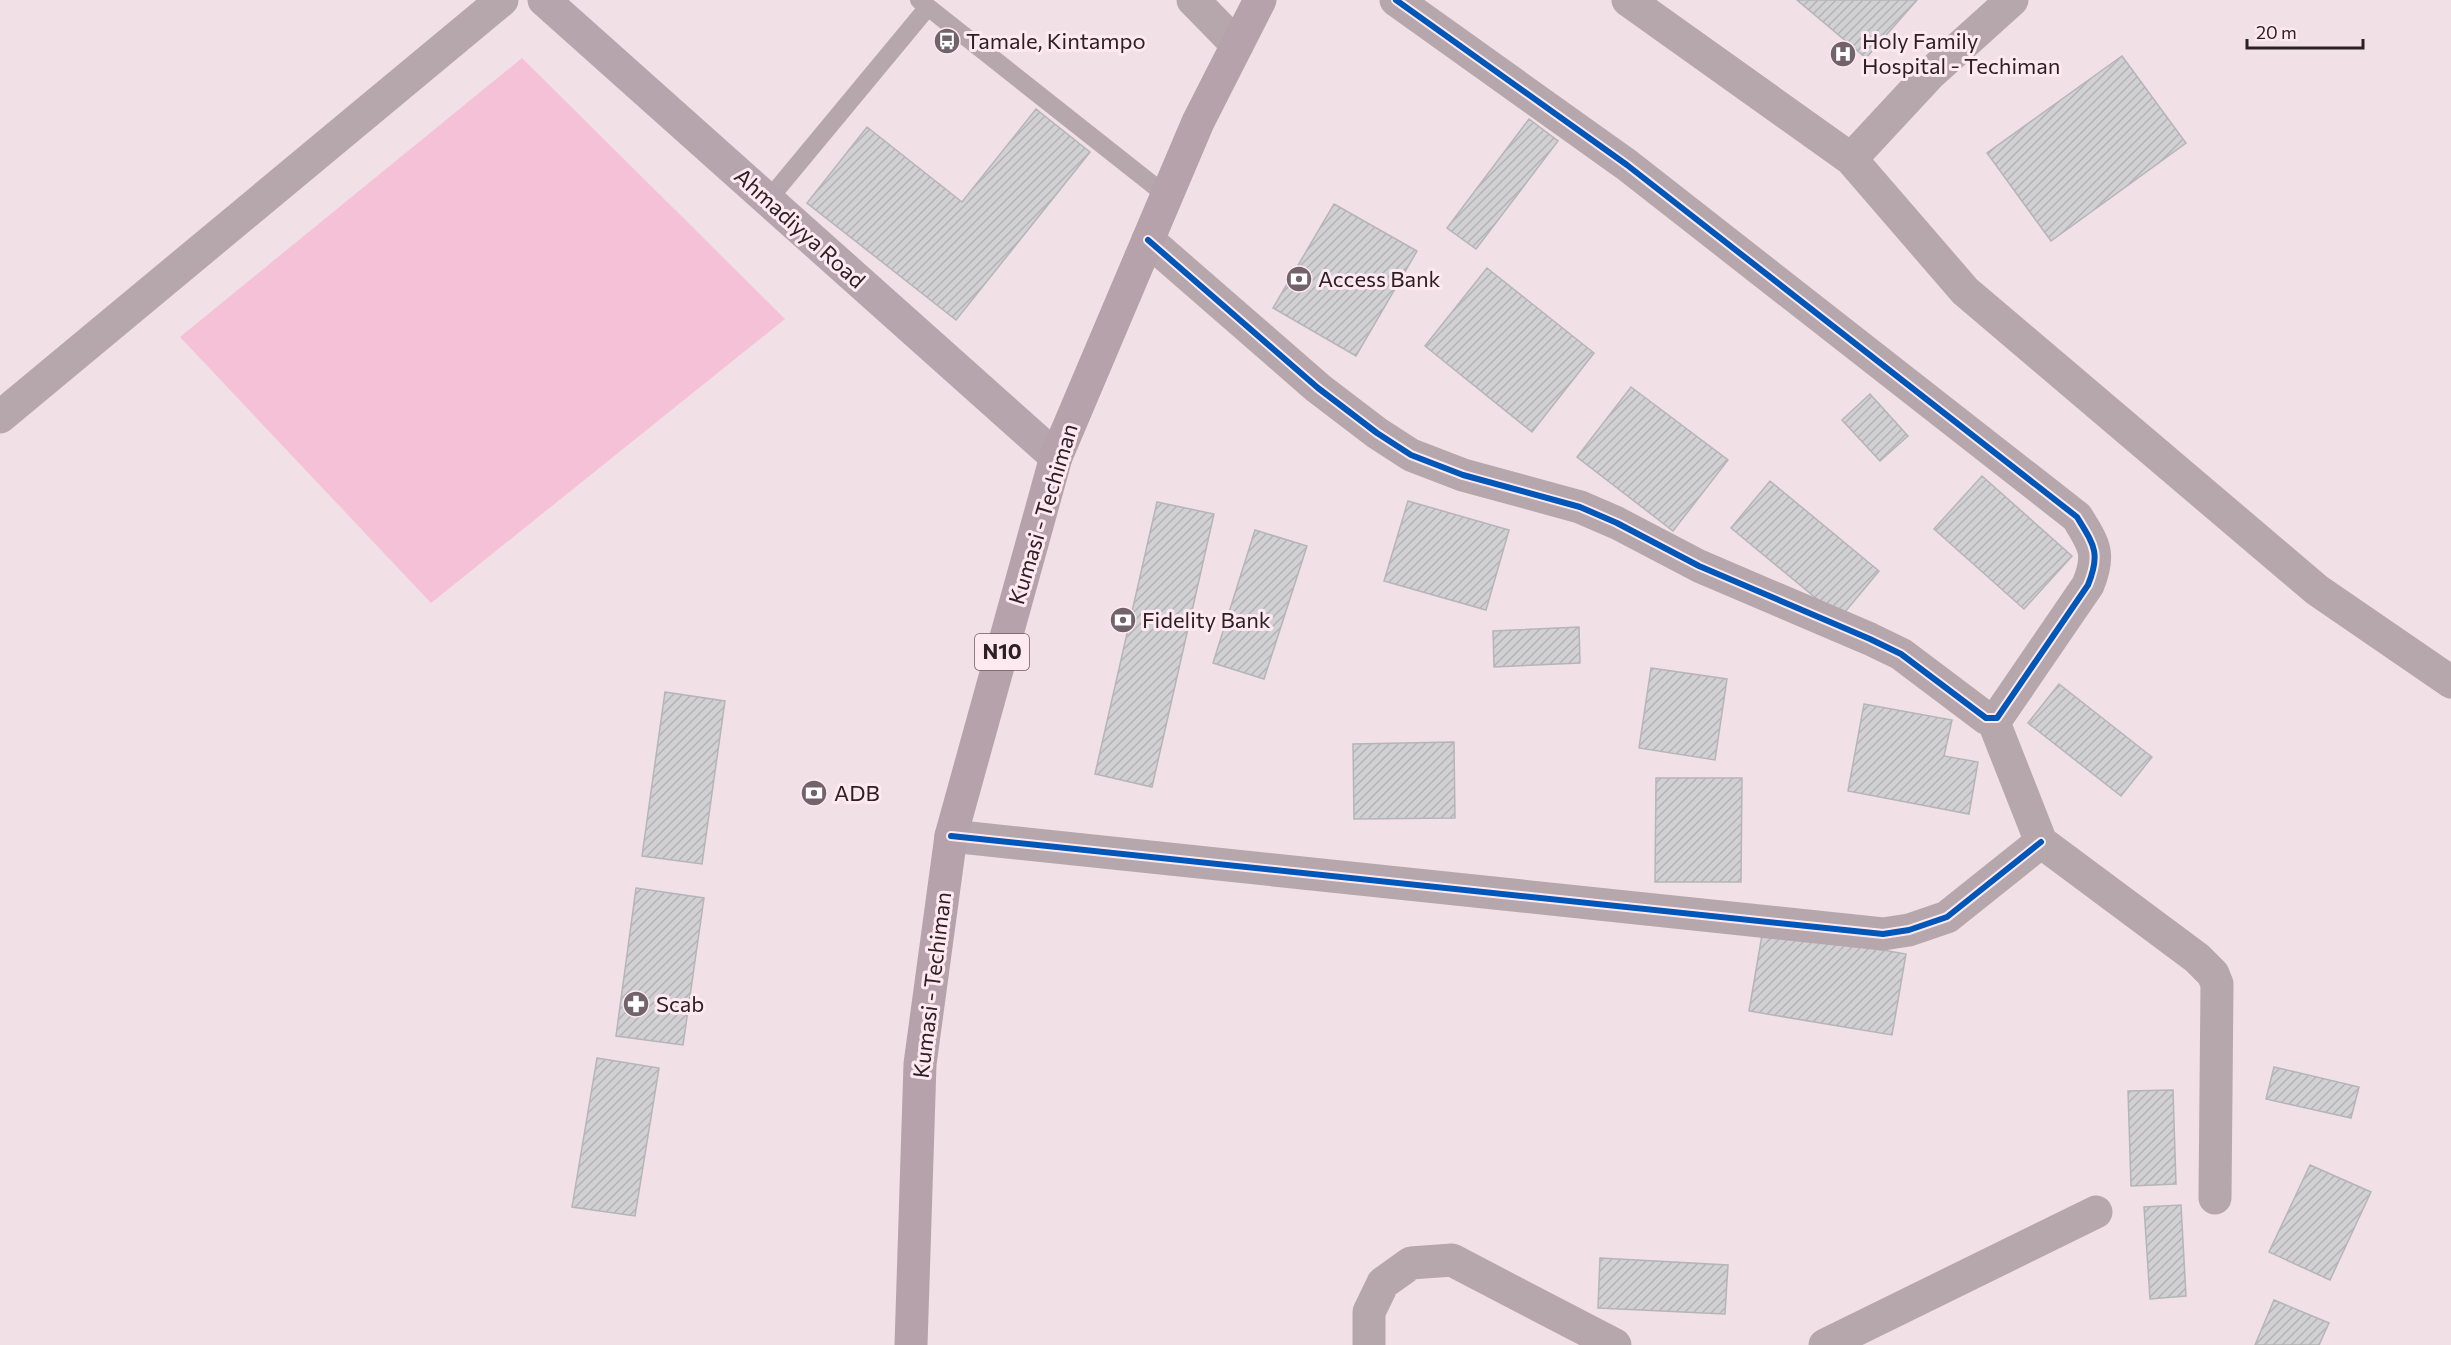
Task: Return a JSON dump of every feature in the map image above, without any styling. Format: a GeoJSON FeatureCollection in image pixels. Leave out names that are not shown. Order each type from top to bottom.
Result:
{"type":"FeatureCollection","features":[{"type":"Feature","properties":{"kind":"highway","name":"Kumasi - Techiman"},"geometry":{"type":"LineString","coordinates":[[911,1345],[920,1064],[951,836],[1056,457],[1198,122],[1260,0]]}},
{"type":"Feature","properties":{"kind":"street"},"geometry":{"type":"LineString","coordinates":[[0,417],[502,0]]}},
{"type":"Feature","properties":{"kind":"street","name":"Ahmadiyya Road"},"geometry":{"type":"LineString","coordinates":[[544,0],[1056,457]]}},
{"type":"Feature","properties":{"kind":"street"},"geometry":{"type":"LineString","coordinates":[[1193,0],[1237,45]]}},
{"type":"Feature","properties":{"kind":"street"},"geometry":{"type":"LineString","coordinates":[[1148,240],[1318,388],[1377,433],[1411,455],[1463,475],[1580,507],[1617,523],[1699,566],[1821,617],[1901,654],[1986,718],[1993,720],[1997,718],[2088,585],[2096,566],[2092,543],[2077,517],[1627,165],[1395,0]]}},
{"type":"Feature","properties":{"kind":"street"},"geometry":{"type":"LineString","coordinates":[[1629,0],[1851,159],[1965,291],[2317,590],[2451,682]]}},
{"type":"Feature","properties":{"kind":"street"},"geometry":{"type":"LineString","coordinates":[[1851,159],[1930,74],[2012,0]]}},
{"type":"Feature","properties":{"kind":"street"},"geometry":{"type":"LineString","coordinates":[[1993,720],[2041,842],[2197,958],[2213,974],[2217,984],[2216,1198]]}},
{"type":"Feature","properties":{"kind":"street"},"geometry":{"type":"LineString","coordinates":[[951,836],[1883,934],[1909,930],[1947,917],[2041,842]]}},
{"type":"Feature","properties":{"kind":"street"},"geometry":{"type":"LineString","coordinates":[[1825,1345],[2096,1212]]}},
{"type":"Feature","properties":{"kind":"street"},"geometry":{"type":"LineString","coordinates":[[1369,1345],[1369,1312],[1383,1283],[1411,1263],[1452,1260],[1615,1345]]}},
{"type":"Feature","properties":{"kind":"lane"},"geometry":{"type":"LineString","coordinates":[[768,200],[923,3],[1167,196]]}},
{"type":"Feature","properties":{"kind":"shaded area"},"geometry":{"type":"Polygon","coordinates":[[[522,58],[785,319],[431,603],[180,337],[522,58]]]}},
{"type":"Feature","properties":{"kind":"building"},"geometry":{"type":"Polygon","coordinates":[[[1797,0],[1917,0],[1866,58],[1797,0]]]}},
{"type":"Feature","properties":{"kind":"building"},"geometry":{"type":"Polygon","coordinates":[[[2122,56],[2186,143],[2051,241],[1987,153],[2122,56]]]}},
{"type":"Feature","properties":{"kind":"building"},"geometry":{"type":"Polygon","coordinates":[[[1036,109],[1090,152],[956,320],[807,203],[867,127],[962,202],[1036,109]]]}},
{"type":"Feature","properties":{"kind":"building"},"geometry":{"type":"Polygon","coordinates":[[[1529,119],[1558,141],[1476,249],[1447,228],[1529,119]]]}},
{"type":"Feature","properties":{"kind":"building"},"geometry":{"type":"Polygon","coordinates":[[[1334,204],[1417,251],[1356,356],[1273,308],[1334,204]]]}},
{"type":"Feature","properties":{"kind":"building"},"geometry":{"type":"Polygon","coordinates":[[[1487,268],[1594,353],[1532,432],[1425,346],[1487,268]]]}},
{"type":"Feature","properties":{"kind":"building"},"geometry":{"type":"Polygon","coordinates":[[[1631,387],[1728,460],[1673,531],[1577,457],[1631,387]]]}},
{"type":"Feature","properties":{"kind":"building"},"geometry":{"type":"Polygon","coordinates":[[[1870,394],[1908,436],[1880,461],[1842,420],[1870,394]]]}},
{"type":"Feature","properties":{"kind":"building"},"geometry":{"type":"Polygon","coordinates":[[[1982,476],[2072,556],[2024,609],[1934,529],[1982,476]]]}},
{"type":"Feature","properties":{"kind":"building"},"geometry":{"type":"Polygon","coordinates":[[[1770,481],[1879,571],[1840,618],[1731,528],[1770,481]]]}},
{"type":"Feature","properties":{"kind":"building"},"geometry":{"type":"Polygon","coordinates":[[[1408,501],[1509,530],[1486,610],[1384,581],[1408,501]]]}},
{"type":"Feature","properties":{"kind":"building"},"geometry":{"type":"Polygon","coordinates":[[[1157,502],[1214,514],[1152,787],[1095,774],[1157,502]]]}},
{"type":"Feature","properties":{"kind":"building"},"geometry":{"type":"Polygon","coordinates":[[[1255,530],[1307,546],[1264,679],[1213,663],[1255,530]]]}},
{"type":"Feature","properties":{"kind":"building"},"geometry":{"type":"Polygon","coordinates":[[[1579,627],[1580,663],[1494,667],[1493,631],[1579,627]]]}},
{"type":"Feature","properties":{"kind":"building"},"geometry":{"type":"Polygon","coordinates":[[[1651,668],[1727,679],[1715,760],[1639,748],[1651,668]]]}},
{"type":"Feature","properties":{"kind":"building"},"geometry":{"type":"Polygon","coordinates":[[[2059,684],[2152,757],[2121,796],[2028,723],[2059,684]]]}},
{"type":"Feature","properties":{"kind":"building"},"geometry":{"type":"Polygon","coordinates":[[[665,692],[725,701],[702,864],[642,856],[665,692]]]}},
{"type":"Feature","properties":{"kind":"building"},"geometry":{"type":"Polygon","coordinates":[[[1864,704],[1952,720],[1944,756],[1978,762],[1969,814],[1848,791],[1864,704]]]}},
{"type":"Feature","properties":{"kind":"building"},"geometry":{"type":"Polygon","coordinates":[[[1454,742],[1455,818],[1354,819],[1353,744],[1454,742]]]}},
{"type":"Feature","properties":{"kind":"building"},"geometry":{"type":"Polygon","coordinates":[[[1656,778],[1742,778],[1741,882],[1655,882],[1656,778]]]}},
{"type":"Feature","properties":{"kind":"building"},"geometry":{"type":"Polygon","coordinates":[[[636,888],[704,898],[683,1045],[616,1036],[636,888]]]}},
{"type":"Feature","properties":{"kind":"building"},"geometry":{"type":"Polygon","coordinates":[[[1763,929],[1906,954],[1892,1035],[1749,1011],[1763,929]]]}},
{"type":"Feature","properties":{"kind":"building"},"geometry":{"type":"Polygon","coordinates":[[[597,1058],[659,1068],[635,1216],[572,1207],[597,1058]]]}},
{"type":"Feature","properties":{"kind":"building"},"geometry":{"type":"Polygon","coordinates":[[[2274,1067],[2359,1087],[2351,1118],[2266,1099],[2274,1067]]]}},
{"type":"Feature","properties":{"kind":"building"},"geometry":{"type":"Polygon","coordinates":[[[2173,1090],[2176,1184],[2131,1186],[2128,1091],[2173,1090]]]}},
{"type":"Feature","properties":{"kind":"building"},"geometry":{"type":"Polygon","coordinates":[[[2310,1165],[2371,1192],[2330,1280],[2269,1252],[2310,1165]]]}},
{"type":"Feature","properties":{"kind":"building"},"geometry":{"type":"Polygon","coordinates":[[[2181,1205],[2186,1296],[2150,1299],[2144,1207],[2181,1205]]]}},
{"type":"Feature","properties":{"kind":"building"},"geometry":{"type":"Polygon","coordinates":[[[1600,1258],[1728,1265],[1725,1314],[1598,1308],[1600,1258]]]}},
{"type":"Feature","properties":{"kind":"building"},"geometry":{"type":"Polygon","coordinates":[[[2274,1300],[2329,1323],[2319,1345],[2255,1345],[2274,1300]]]}},
{"type":"Feature","properties":{"kind":"cycle path"},"geometry":{"type":"LineString","coordinates":[[1148,240],[1318,388],[1377,433],[1411,455],[1463,475],[1580,507],[1617,523],[1699,566],[1901,654],[1986,718],[1997,718],[2088,585],[2094,565],[2094,550],[2077,517],[1627,165],[1396,0]]}},
{"type":"Feature","properties":{"kind":"cycle path"},"geometry":{"type":"LineString","coordinates":[[951,836],[1883,934],[1909,930],[1947,917],[2041,842]]}},
{"type":"Feature","properties":{"kind":"place","name":"Tamale, Kintampo"},"geometry":{"type":"Point","coordinates":[947,41]}},
{"type":"Feature","properties":{"kind":"place","name":"Holy Family Hospital - Techiman"},"geometry":{"type":"Point","coordinates":[1843,54]}},
{"type":"Feature","properties":{"kind":"place","name":"Access Bank"},"geometry":{"type":"Point","coordinates":[1299,279]}},
{"type":"Feature","properties":{"kind":"place","name":"Fidelity Bank"},"geometry":{"type":"Point","coordinates":[1123,620]}},
{"type":"Feature","properties":{"kind":"place","name":"ADB"},"geometry":{"type":"Point","coordinates":[814,793]}},
{"type":"Feature","properties":{"kind":"place","name":"Scab"},"geometry":{"type":"Point","coordinates":[636,1004]}}]}
